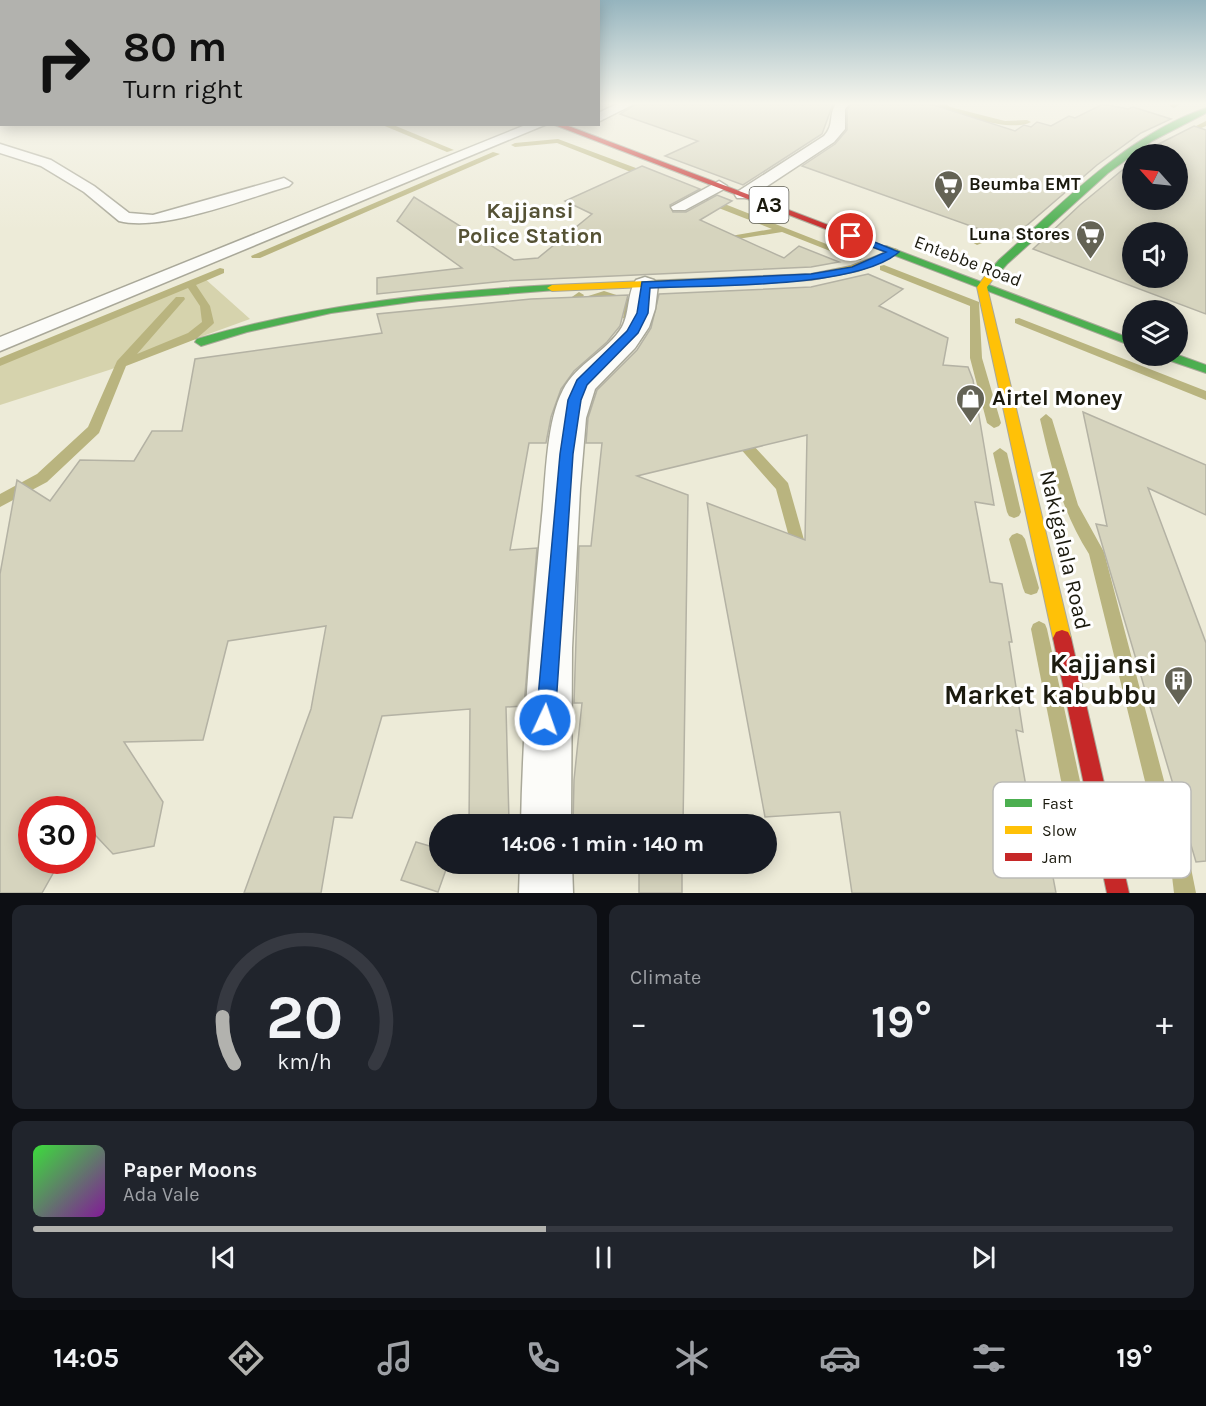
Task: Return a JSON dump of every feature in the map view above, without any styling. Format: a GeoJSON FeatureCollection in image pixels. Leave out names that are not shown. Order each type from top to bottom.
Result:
{"type":"FeatureCollection","features":[{"type":"Feature","properties":{"kind":"street","name":"Entebbe Road"},"geometry":{"type":"LineString","coordinates":[[622,146],[719,186],[1122,339]]}},
{"type":"Feature","properties":{"kind":"street"},"geometry":{"type":"LineString","coordinates":[[982,287],[1004,261],[1105,171],[1140,146]]}},
{"type":"Feature","properties":{"kind":"street"},"geometry":{"type":"LineString","coordinates":[[201,342],[231,331],[308,314],[390,302],[499,291],[811,277],[854,269],[894,252]]}},
{"type":"Feature","properties":{"kind":"street"},"geometry":{"type":"LineString","coordinates":[[546,814],[545,720],[550,639],[566,454],[574,400],[582,383],[632,333],[642,313],[645,285]]}},
{"type":"Feature","properties":{"kind":"street","name":"Nakigalala Road"},"geometry":{"type":"LineString","coordinates":[[982,287],[1096,782]]}},
{"type":"Feature","properties":{"kind":"street"},"geometry":{"type":"LineString","coordinates":[[1188,363],[1206,369]]}},
{"type":"Feature","properties":{"kind":"street"},"geometry":{"type":"LineString","coordinates":[[546,874],[546,893]]}},
{"type":"Feature","properties":{"kind":"street","name":"Nakigalala Road"},"geometry":{"type":"LineString","coordinates":[[1115,878],[1118,893]]}},
{"type":"Feature","properties":{"kind":"lane"},"geometry":{"type":"LineString","coordinates":[[0,345],[489,146]]}},
{"type":"Feature","properties":{"kind":"lane"},"geometry":{"type":"LineString","coordinates":[[743,195],[819,146]]}},
{"type":"Feature","properties":{"kind":"lane"},"geometry":{"type":"LineString","coordinates":[[0,148],[46,163],[89,189],[125,218],[154,220],[284,183]]}},
{"type":"Feature","properties":{"kind":"lane"},"geometry":{"type":"LineString","coordinates":[[679,207],[719,186]]}},
{"type":"Feature","properties":{"kind":"shaded area"},"geometry":{"type":"Polygon","coordinates":[[[203,277],[250,319],[109,370],[0,405],[0,362],[203,277]]]}},
{"type":"Feature","properties":{"kind":"building"},"geometry":{"type":"Polygon","coordinates":[[[688,146],[804,146],[743,185],[665,156],[688,146]]]}},
{"type":"Feature","properties":{"kind":"building"},"geometry":{"type":"Polygon","coordinates":[[[832,146],[1122,146],[1010,240],[802,166],[832,146]]]}},
{"type":"Feature","properties":{"kind":"building"},"geometry":{"type":"Polygon","coordinates":[[[1188,146],[1206,146],[1206,314],[1188,307],[1188,300],[1169,300],[1137,288],[1188,288],[1188,222],[1122,222],[1122,282],[1033,249],[1080,205],[1122,170],[1122,210],[1188,210],[1188,146]]]}},
{"type":"Feature","properties":{"kind":"building"},"geometry":{"type":"Polygon","coordinates":[[[642,166],[700,189],[670,205],[673,212],[686,212],[717,195],[732,201],[700,220],[784,258],[799,246],[839,262],[811,267],[505,281],[377,294],[377,278],[462,268],[397,221],[414,197],[514,260],[538,258],[592,214],[565,201],[642,166]]]}},
{"type":"Feature","properties":{"kind":"building"},"geometry":{"type":"Polygon","coordinates":[[[868,274],[903,289],[879,306],[948,338],[943,365],[968,367],[973,380],[994,505],[975,502],[990,582],[1002,584],[1023,732],[1016,730],[1025,782],[993,782],[993,878],[1053,878],[1056,893],[852,893],[840,812],[777,816],[777,814],[764,814],[707,503],[805,540],[807,435],[637,476],[688,495],[683,814],[573,814],[574,780],[582,703],[574,703],[579,546],[591,546],[602,443],[586,443],[588,418],[597,390],[637,350],[651,328],[659,294],[811,287],[868,274]]]}},
{"type":"Feature","properties":{"kind":"building"},"geometry":{"type":"Polygon","coordinates":[[[628,295],[620,326],[607,342],[574,371],[561,389],[551,417],[546,443],[529,443],[510,550],[537,548],[524,706],[506,707],[509,814],[469,814],[470,709],[382,716],[352,818],[334,817],[321,893],[244,893],[311,709],[326,626],[228,641],[203,740],[124,742],[163,802],[154,846],[113,854],[96,836],[96,796],[18,796],[18,874],[53,874],[42,893],[0,893],[0,574],[17,480],[50,501],[80,460],[134,461],[152,431],[182,431],[195,359],[382,333],[377,314],[531,299],[628,295]]]}},
{"type":"Feature","properties":{"kind":"building","name":"Kajjansi Market kabubbu"},"geometry":{"type":"Polygon","coordinates":[[[1083,412],[1206,465],[1206,515],[1148,488],[1206,643],[1206,861],[1196,862],[1191,845],[1191,782],[1172,782],[1096,524],[1107,526],[1083,412]]]}},
{"type":"Feature","properties":{"kind":"building"},"geometry":{"type":"Polygon","coordinates":[[[416,842],[429,846],[429,874],[444,874],[438,892],[401,880],[416,842]]]}},
{"type":"Feature","properties":{"kind":"building"},"geometry":{"type":"Polygon","coordinates":[[[639,874],[682,874],[682,893],[639,893],[639,874]]]}},
{"type":"Feature","properties":{"kind":"waterway"},"geometry":{"type":"LineString","coordinates":[[439,146],[450,150]]}},
{"type":"Feature","properties":{"kind":"waterway"},"geometry":{"type":"LineString","coordinates":[[570,146],[649,176]]}},
{"type":"Feature","properties":{"kind":"waterway"},"geometry":{"type":"LineString","coordinates":[[256,256],[496,154]]}},
{"type":"Feature","properties":{"kind":"waterway"},"geometry":{"type":"LineString","coordinates":[[709,201],[857,258]]}},
{"type":"Feature","properties":{"kind":"waterway"},"geometry":{"type":"LineString","coordinates":[[977,242],[992,236],[1009,224]]}},
{"type":"Feature","properties":{"kind":"waterway"},"geometry":{"type":"LineString","coordinates":[[722,240],[780,230]]}},
{"type":"Feature","properties":{"kind":"waterway"},"geometry":{"type":"LineString","coordinates":[[884,268],[975,304],[976,358],[994,423]]}},
{"type":"Feature","properties":{"kind":"waterway"},"geometry":{"type":"LineString","coordinates":[[190,283],[220,271]]}},
{"type":"Feature","properties":{"kind":"waterway"},"geometry":{"type":"LineString","coordinates":[[0,362],[190,283]]}},
{"type":"Feature","properties":{"kind":"waterway"},"geometry":{"type":"LineString","coordinates":[[127,362],[192,336],[208,323],[205,306],[190,283]]}},
{"type":"Feature","properties":{"kind":"waterway"},"geometry":{"type":"LineString","coordinates":[[579,295],[574,299],[577,303],[604,294],[631,303],[629,318]]}},
{"type":"Feature","properties":{"kind":"waterway"},"geometry":{"type":"LineString","coordinates":[[0,501],[42,478],[94,430],[121,364],[180,299]]}},
{"type":"Feature","properties":{"kind":"waterway"},"geometry":{"type":"LineString","coordinates":[[1019,321],[1206,396]]}},
{"type":"Feature","properties":{"kind":"waterway"},"geometry":{"type":"LineString","coordinates":[[1046,419],[1071,505],[1096,552],[1155,782]]}},
{"type":"Feature","properties":{"kind":"waterway"},"geometry":{"type":"LineString","coordinates":[[736,435],[783,487],[800,554]]}},
{"type":"Feature","properties":{"kind":"waterway"},"geometry":{"type":"LineString","coordinates":[[1000,453],[1014,512]]}},
{"type":"Feature","properties":{"kind":"waterway"},"geometry":{"type":"LineString","coordinates":[[1017,539],[1031,588]]}},
{"type":"Feature","properties":{"kind":"waterway"},"geometry":{"type":"LineString","coordinates":[[1039,629],[1071,782]]}},
{"type":"Feature","properties":{"kind":"waterway"},"geometry":{"type":"LineString","coordinates":[[1183,878],[1185,893]]}},
{"type":"Feature","properties":{"kind":"traffic: fast"},"geometry":{"type":"LineString","coordinates":[[989,278],[1003,262],[1105,171],[1140,146]]}},
{"type":"Feature","properties":{"kind":"traffic: fast"},"geometry":{"type":"LineString","coordinates":[[886,249],[1122,339]]}},
{"type":"Feature","properties":{"kind":"traffic: fast"},"geometry":{"type":"LineString","coordinates":[[201,342],[287,319],[375,303],[552,288]]}},
{"type":"Feature","properties":{"kind":"traffic: fast"},"geometry":{"type":"LineString","coordinates":[[1188,363],[1206,369]]}},
{"type":"Feature","properties":{"kind":"traffic: slow"},"geometry":{"type":"LineString","coordinates":[[552,288],[811,277],[854,269],[894,252]]}},
{"type":"Feature","properties":{"kind":"traffic: slow"},"geometry":{"type":"LineString","coordinates":[[989,278],[982,287],[1062,638]]}},
{"type":"Feature","properties":{"kind":"traffic: jam"},"geometry":{"type":"LineString","coordinates":[[612,146],[886,249]]}},
{"type":"Feature","properties":{"kind":"traffic: jam"},"geometry":{"type":"LineString","coordinates":[[1062,638],[1094,782]]}},
{"type":"Feature","properties":{"kind":"traffic: jam"},"geometry":{"type":"LineString","coordinates":[[1115,878],[1118,893]]}},
{"type":"Feature","properties":{"kind":"place","name":"Beumba EMT"},"geometry":{"type":"Point","coordinates":[948,210]}},
{"type":"Feature","properties":{"kind":"place","name":"Luna Stores"},"geometry":{"type":"Point","coordinates":[1091,260]}},
{"type":"Feature","properties":{"kind":"place","name":"Airtel Money"},"geometry":{"type":"Point","coordinates":[971,424]}},
{"type":"Feature","properties":{"kind":"place","name":"Kajjansi Market kabubbu"},"geometry":{"type":"Point","coordinates":[1178,706]}},
{"type":"Feature","properties":{"kind":"district","name":"Kajjansi Police Station"},"geometry":{"type":"Point","coordinates":[530,224]}},
{"type":"Feature","properties":{"kind":"route"},"geometry":{"type":"LineString","coordinates":[[545,720],[566,454],[574,400],[582,383],[632,333],[642,313],[645,285],[811,277],[854,269],[894,252],[851,236]]}}]}
